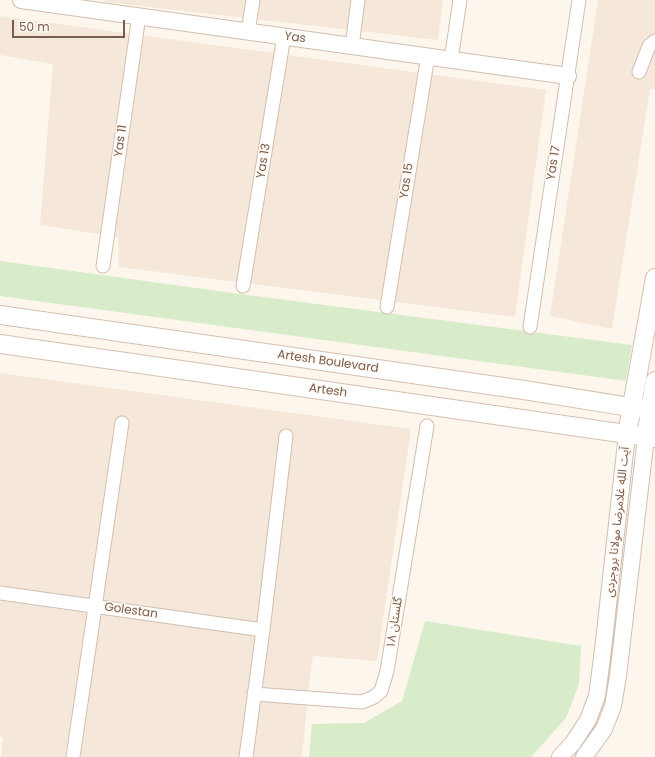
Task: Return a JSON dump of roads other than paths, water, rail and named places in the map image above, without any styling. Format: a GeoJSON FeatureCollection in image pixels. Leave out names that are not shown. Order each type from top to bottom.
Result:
{"type":"FeatureCollection","features":[{"type":"Feature","properties":{"kind":"main road","name":"آیت الله غلامرضا مولانا بروجردی"},"geometry":{"type":"LineString","coordinates":[[627,434],[655,278]]}},
{"type":"Feature","properties":{"kind":"main road","name":"Artesh Boulevard"},"geometry":{"type":"LineString","coordinates":[[0,315],[524,390],[631,408],[653,410]]}},
{"type":"Feature","properties":{"kind":"main road","name":"Artesh"},"geometry":{"type":"LineString","coordinates":[[0,344],[651,438]]}},
{"type":"Feature","properties":{"kind":"main road","name":"آیت الله غلامرضا مولانا بروجردی"},"geometry":{"type":"LineString","coordinates":[[651,438],[655,381]]}},
{"type":"Feature","properties":{"kind":"street","name":"Yas"},"geometry":{"type":"LineString","coordinates":[[21,0],[568,76]]}},
{"type":"Feature","properties":{"kind":"street"},"geometry":{"type":"LineString","coordinates":[[248,32],[253,0]]}},
{"type":"Feature","properties":{"kind":"street"},"geometry":{"type":"LineString","coordinates":[[352,46],[358,0]]}},
{"type":"Feature","properties":{"kind":"street"},"geometry":{"type":"LineString","coordinates":[[452,60],[460,0]]}},
{"type":"Feature","properties":{"kind":"street","name":"Yas 17"},"geometry":{"type":"LineString","coordinates":[[530,327],[579,0]]}},
{"type":"Feature","properties":{"kind":"street","name":"Yas 11"},"geometry":{"type":"LineString","coordinates":[[103,266],[139,16]]}},
{"type":"Feature","properties":{"kind":"street","name":"Yas 13"},"geometry":{"type":"LineString","coordinates":[[243,286],[284,36]]}},
{"type":"Feature","properties":{"kind":"street"},"geometry":{"type":"LineString","coordinates":[[639,72],[649,46],[655,41]]}},
{"type":"Feature","properties":{"kind":"street","name":"Yas 15"},"geometry":{"type":"LineString","coordinates":[[387,307],[428,56]]}},
{"type":"Feature","properties":{"kind":"street"},"geometry":{"type":"LineString","coordinates":[[72,757],[122,423]]}},
{"type":"Feature","properties":{"kind":"street","name":"گلستان ۱۸"},"geometry":{"type":"LineString","coordinates":[[254,694],[362,702],[374,697],[381,691],[387,671],[427,426]]}},
{"type":"Feature","properties":{"kind":"street","name":"آیت الله غلامرضا مولانا بروجردی"},"geometry":{"type":"LineString","coordinates":[[560,757],[573,743],[588,720],[597,696],[604,650],[627,434]]}},
{"type":"Feature","properties":{"kind":"street"},"geometry":{"type":"LineString","coordinates":[[246,757],[286,436]]}},
{"type":"Feature","properties":{"kind":"street","name":"آیت الله غلامرضا مولانا بروجردی"},"geometry":{"type":"LineString","coordinates":[[584,757],[604,729],[613,706],[651,438]]}},
{"type":"Feature","properties":{"kind":"street","name":"Golestan"},"geometry":{"type":"LineString","coordinates":[[0,593],[263,630]]}}]}
